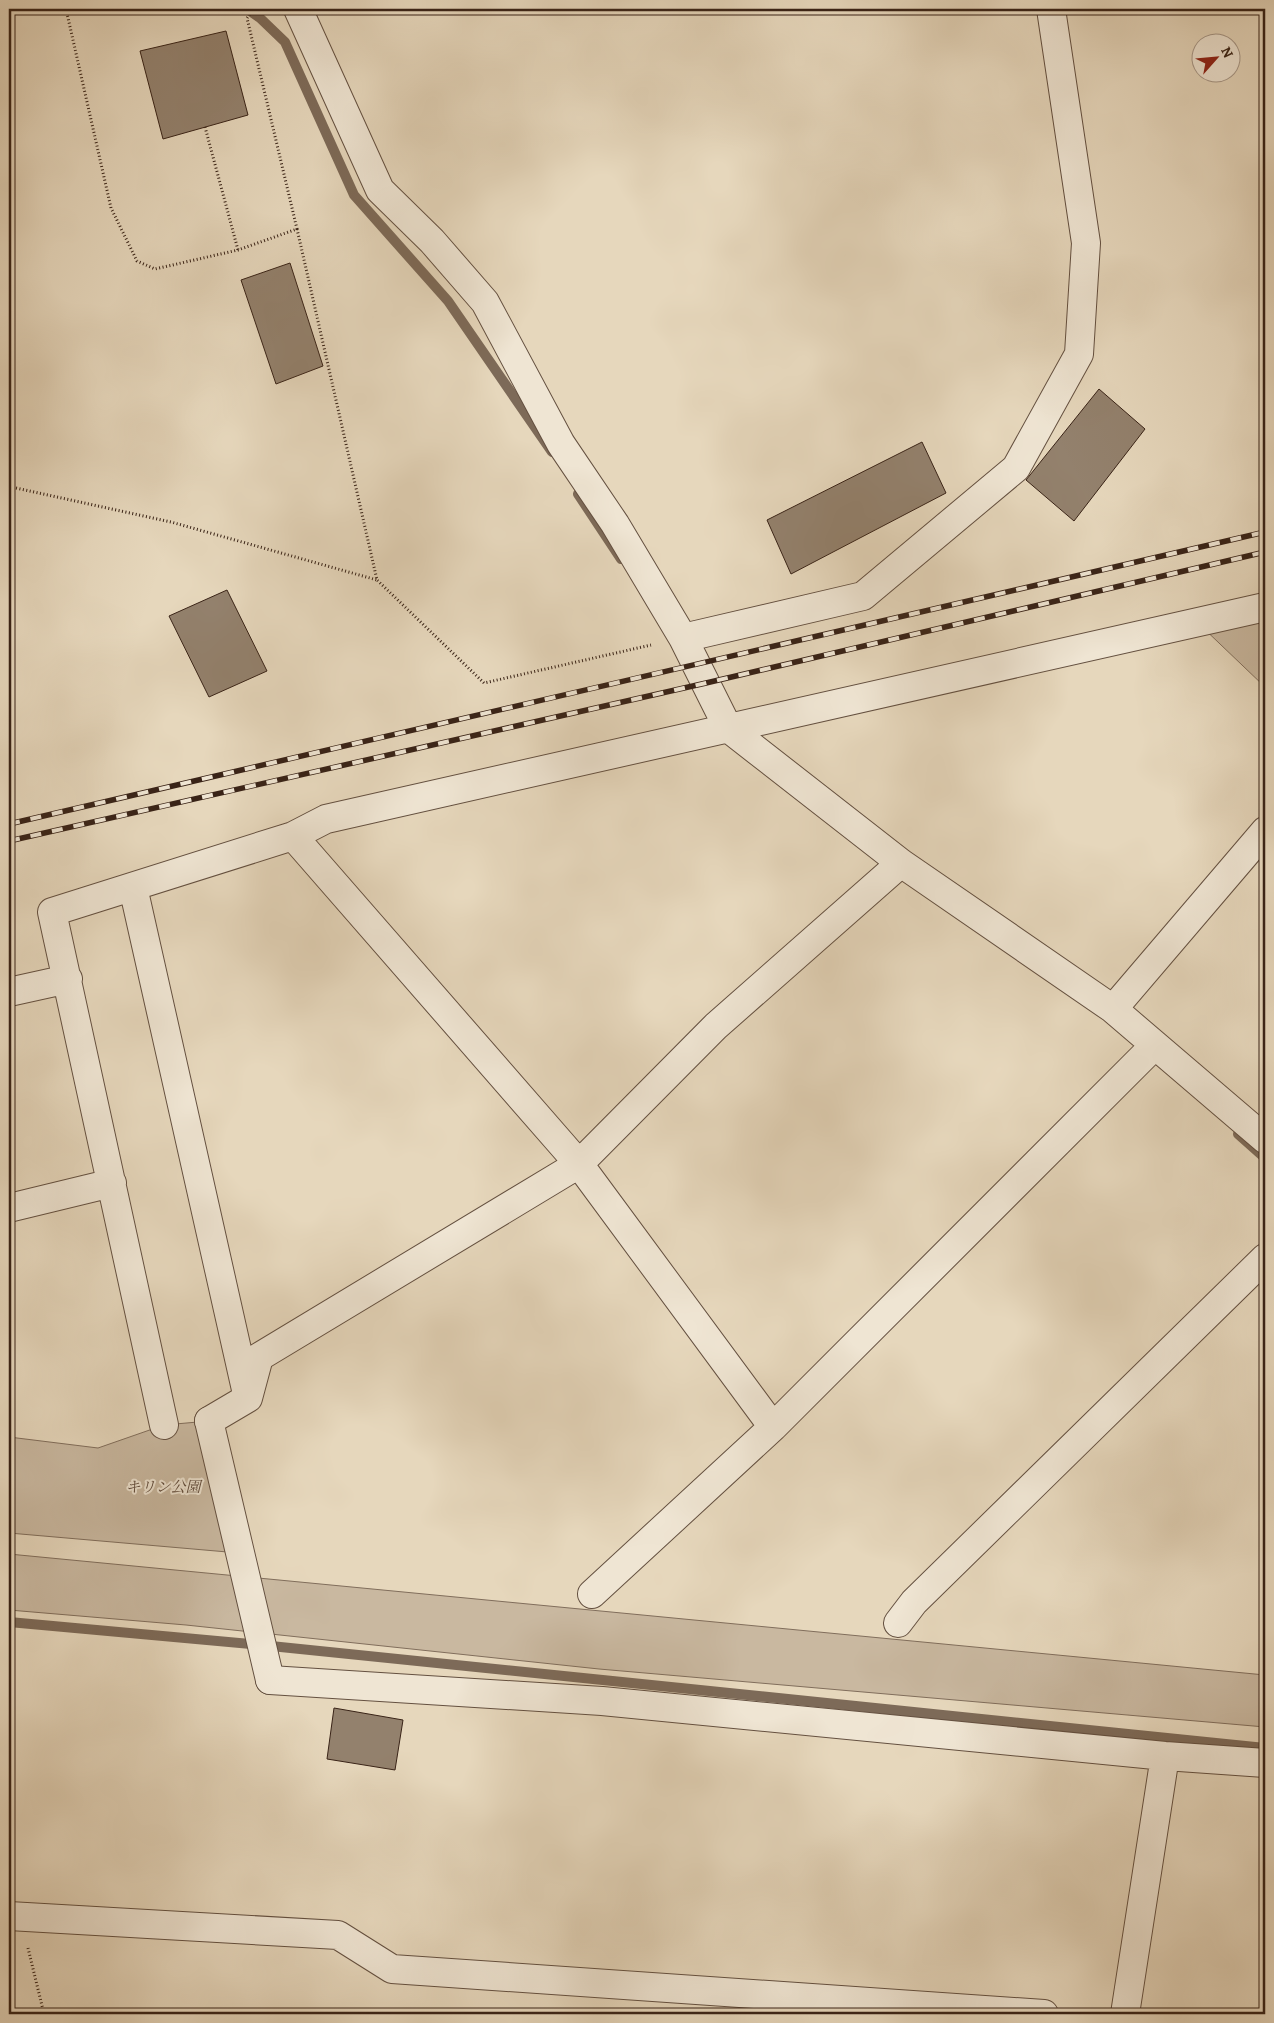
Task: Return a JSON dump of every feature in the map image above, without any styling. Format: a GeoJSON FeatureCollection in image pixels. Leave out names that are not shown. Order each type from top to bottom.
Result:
{"type":"FeatureCollection","features":[{"type":"Feature","properties":{"kind":"street"},"geometry":{"type":"LineString","coordinates":[[298,9],[380,190],[432,241],[485,302],[561,444],[615,524],[683,638],[728,728],[902,863],[1113,1009],[1154,1046],[1263,1133]]}},
{"type":"Feature","properties":{"kind":"street"},"geometry":{"type":"LineString","coordinates":[[683,638],[863,596],[1016,468],[1079,354],[1086,243],[1051,9]]}},
{"type":"Feature","properties":{"kind":"street"},"geometry":{"type":"LineString","coordinates":[[164,1425],[52,912],[293,836],[326,819],[1265,607]]}},
{"type":"Feature","properties":{"kind":"street"},"geometry":{"type":"LineString","coordinates":[[1113,1009],[1265,831]]}},
{"type":"Feature","properties":{"kind":"street"},"geometry":{"type":"LineString","coordinates":[[293,836],[579,1164],[773,1427]]}},
{"type":"Feature","properties":{"kind":"street"},"geometry":{"type":"LineString","coordinates":[[902,863],[716,1026],[579,1164],[259,1357],[248,1398],[209,1421],[270,1680],[602,1701],[1164,1756],[1265,1763]]}},
{"type":"Feature","properties":{"kind":"street"},"geometry":{"type":"LineString","coordinates":[[128,889],[248,1398]]}},
{"type":"Feature","properties":{"kind":"street"},"geometry":{"type":"LineString","coordinates":[[9,992],[68,979]]}},
{"type":"Feature","properties":{"kind":"street"},"geometry":{"type":"LineString","coordinates":[[592,1594],[773,1427],[1154,1046]]}},
{"type":"Feature","properties":{"kind":"street"},"geometry":{"type":"LineString","coordinates":[[9,1208],[112,1183]]}},
{"type":"Feature","properties":{"kind":"street"},"geometry":{"type":"LineString","coordinates":[[898,1622],[914,1602],[1265,1258]]}},
{"type":"Feature","properties":{"kind":"street"},"geometry":{"type":"LineString","coordinates":[[1125,2014],[1164,1756]]}},
{"type":"Feature","properties":{"kind":"street"},"geometry":{"type":"LineString","coordinates":[[12,1917],[338,1935],[392,1969],[1044,2014]]}},
{"type":"Feature","properties":{"kind":"path"},"geometry":{"type":"LineString","coordinates":[[66,9],[112,208],[137,261],[155,270],[238,250],[297,229]]}},
{"type":"Feature","properties":{"kind":"path"},"geometry":{"type":"LineString","coordinates":[[253,9],[247,18],[377,580]]}},
{"type":"Feature","properties":{"kind":"path"},"geometry":{"type":"LineString","coordinates":[[205,127],[238,250]]}},
{"type":"Feature","properties":{"kind":"path"},"geometry":{"type":"LineString","coordinates":[[16,488],[172,522],[377,580],[484,683],[683,638]]}},
{"type":"Feature","properties":{"kind":"path"},"geometry":{"type":"LineString","coordinates":[[12,1917],[32,1959],[44,2014]]}},
{"type":"Feature","properties":{"kind":"green space"},"geometry":{"type":"Polygon","coordinates":[[[1265,607],[1265,687],[1197,622],[1265,607]]]}},
{"type":"Feature","properties":{"kind":"green space","name":"キリン公園"},"geometry":{"type":"Polygon","coordinates":[[[209,1421],[239,1553],[9,1533],[9,1437],[98,1448],[164,1425],[209,1421]]]}},
{"type":"Feature","properties":{"kind":"green space"},"geometry":{"type":"Polygon","coordinates":[[[9,1554],[1265,1675],[1265,1727],[599,1669],[186,1625],[9,1610],[9,1554]]]}},
{"type":"Feature","properties":{"kind":"building"},"geometry":{"type":"Polygon","coordinates":[[[226,31],[248,115],[163,139],[140,51],[226,31]]]}},
{"type":"Feature","properties":{"kind":"building"},"geometry":{"type":"Polygon","coordinates":[[[290,263],[323,366],[276,384],[241,280],[290,263]]]}},
{"type":"Feature","properties":{"kind":"building"},"geometry":{"type":"Polygon","coordinates":[[[1099,389],[1145,429],[1074,521],[1026,480],[1099,389]]]}},
{"type":"Feature","properties":{"kind":"building"},"geometry":{"type":"Polygon","coordinates":[[[922,442],[946,493],[791,574],[767,520],[922,442]]]}},
{"type":"Feature","properties":{"kind":"building"},"geometry":{"type":"Polygon","coordinates":[[[227,590],[267,671],[209,697],[169,616],[227,590]]]}},
{"type":"Feature","properties":{"kind":"building"},"geometry":{"type":"Polygon","coordinates":[[[334,1708],[403,1720],[395,1770],[327,1759],[334,1708]]]}},
{"type":"Feature","properties":{"kind":"waterway"},"geometry":{"type":"LineString","coordinates":[[247,9],[260,18],[285,42],[354,195],[448,301],[552,452]]}},
{"type":"Feature","properties":{"kind":"waterway"},"geometry":{"type":"LineString","coordinates":[[578,494],[621,559]]}},
{"type":"Feature","properties":{"kind":"waterway"},"geometry":{"type":"LineString","coordinates":[[1238,1134],[1265,1158]]}},
{"type":"Feature","properties":{"kind":"waterway"},"geometry":{"type":"LineString","coordinates":[[9,1622],[261,1645],[1265,1748]]}},
{"type":"Feature","properties":{"kind":"railway"},"geometry":{"type":"LineString","coordinates":[[9,824],[1265,532]]}},
{"type":"Feature","properties":{"kind":"railway"},"geometry":{"type":"LineString","coordinates":[[9,841],[706,683],[1265,552]]}}]}
